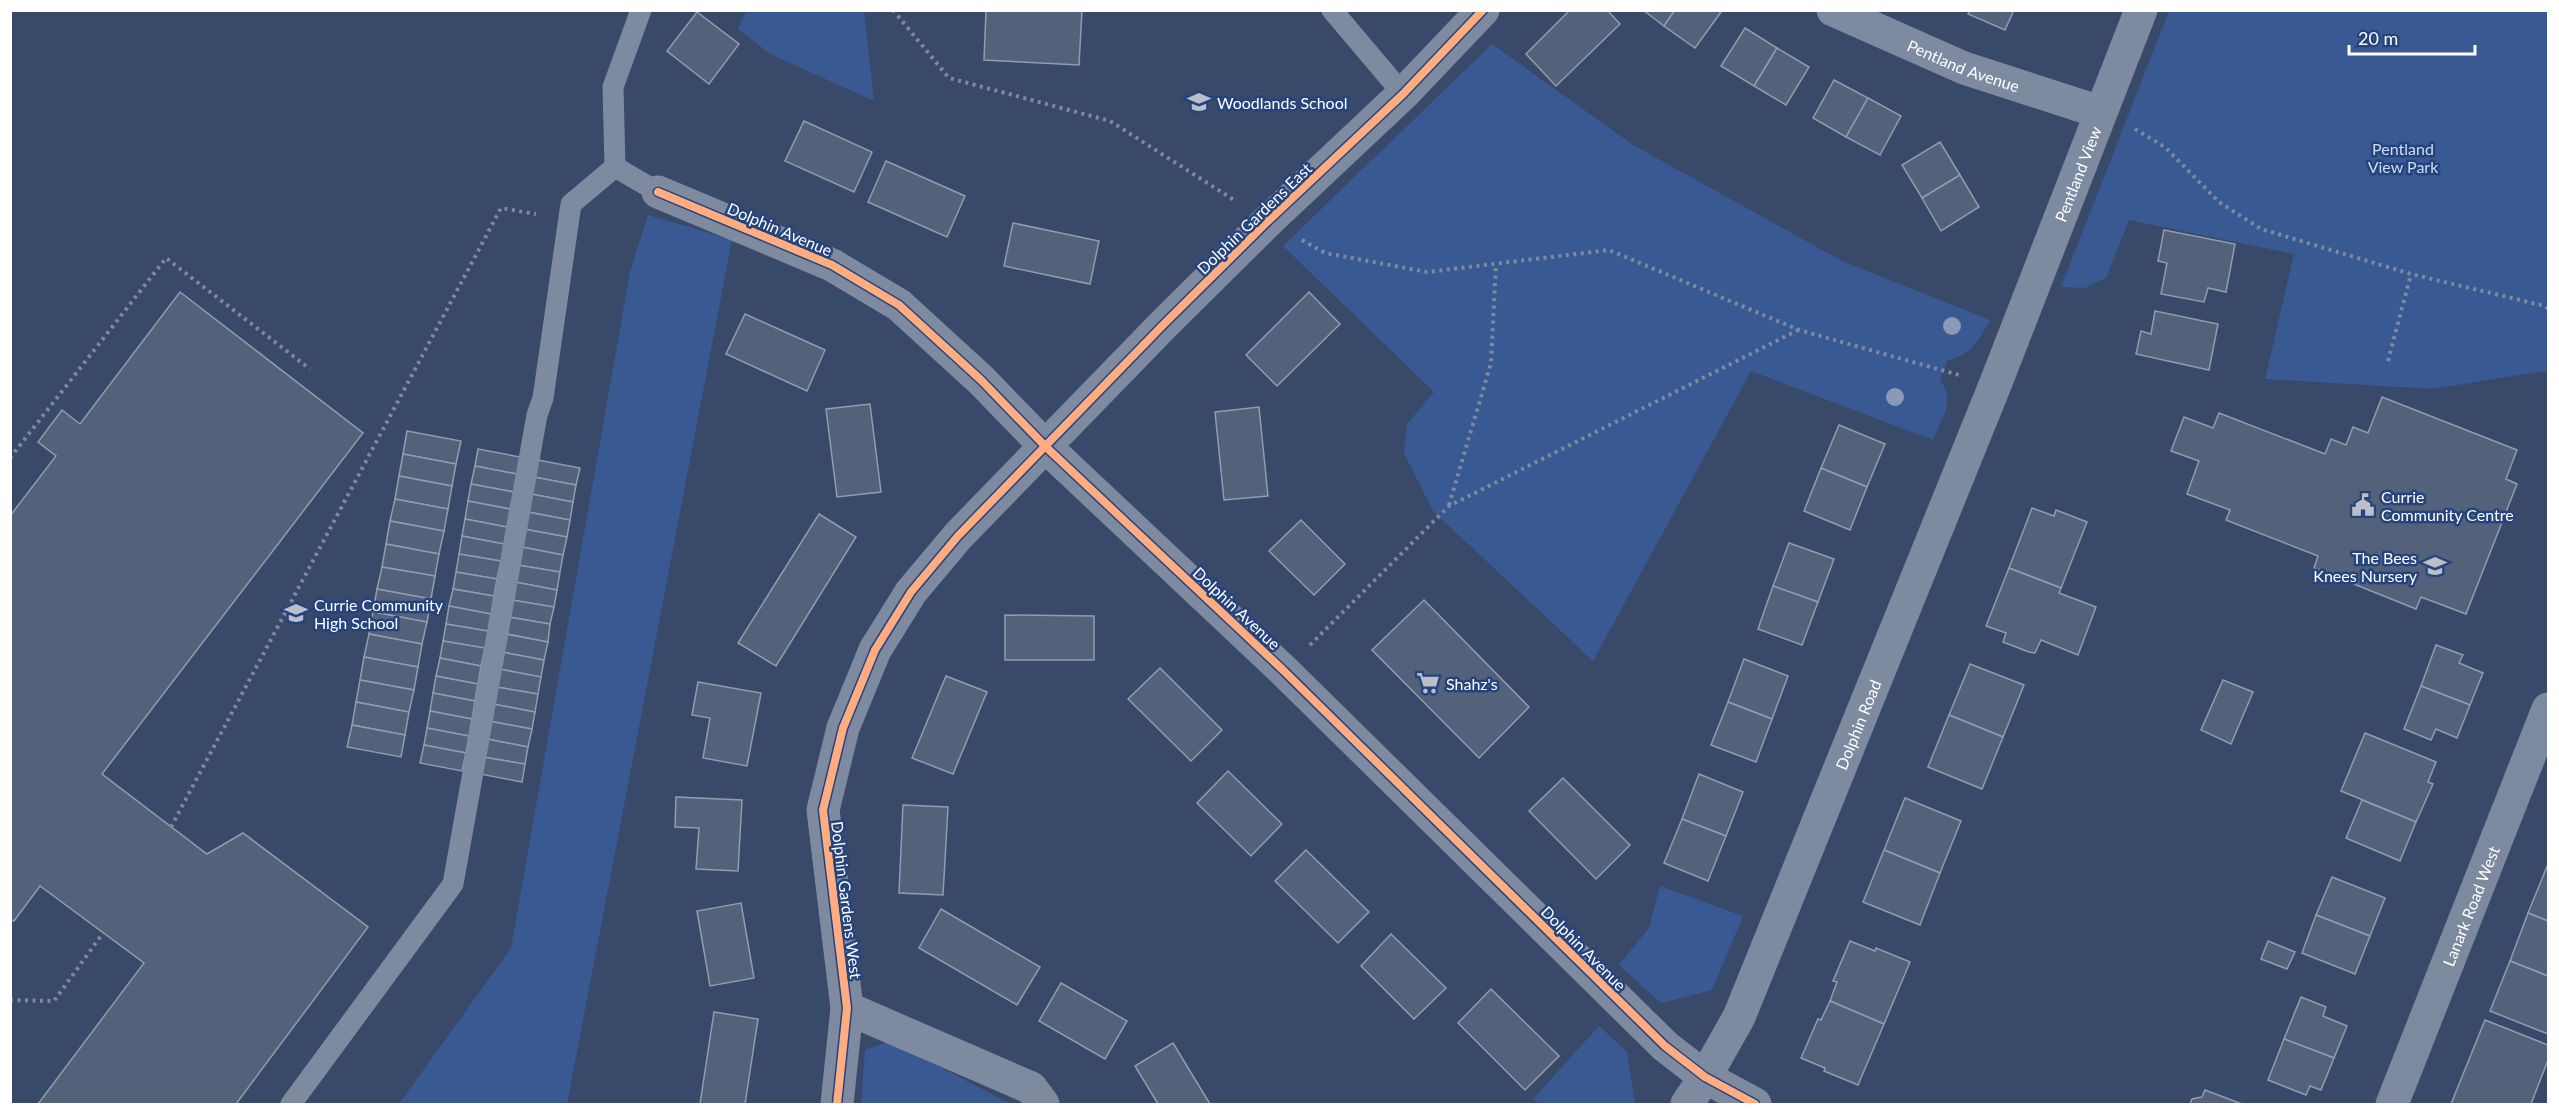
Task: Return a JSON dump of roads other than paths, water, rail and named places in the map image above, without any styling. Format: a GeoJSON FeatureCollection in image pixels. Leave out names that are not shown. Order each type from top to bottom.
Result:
{"type":"FeatureCollection","features":[{"type":"Feature","properties":{"kind":"main road","name":"Lanark Road West"},"geometry":{"type":"LineString","coordinates":[[2392,1104],[2542,750],[2548,709]]}},
{"type":"Feature","properties":{"kind":"street","name":"Dolphin Gardens East"},"geometry":{"type":"LineString","coordinates":[[1046,447],[1268,221],[1403,94],[1483,10]]}},
{"type":"Feature","properties":{"kind":"street","name":"Pentland Avenue"},"geometry":{"type":"LineString","coordinates":[[1833,10],[1964,68],[2100,112]]}},
{"type":"Feature","properties":{"kind":"street","name":"Pentland View"},"geometry":{"type":"LineString","coordinates":[[2013,338],[2141,10]]}},
{"type":"Feature","properties":{"kind":"street","name":"Dolphin Avenue"},"geometry":{"type":"LineString","coordinates":[[658,192],[832,265],[899,305],[981,380],[1046,447],[1284,671],[1656,1038],[1705,1077],[1755,1104]]}},
{"type":"Feature","properties":{"kind":"street","name":"Dolphin Road"},"geometry":{"type":"LineString","coordinates":[[1687,1104],[1739,1017],[2013,338]]}},
{"type":"Feature","properties":{"kind":"street","name":"Dolphin Gardens West"},"geometry":{"type":"LineString","coordinates":[[837,1104],[847,1008],[823,810],[843,728],[875,650],[910,591],[958,536],[1046,447]]}},
{"type":"Feature","properties":{"kind":"street"},"geometry":{"type":"LineString","coordinates":[[847,1008],[1031,1088],[1043,1104]]}},
{"type":"Feature","properties":{"kind":"lane"},"geometry":{"type":"LineString","coordinates":[[615,167],[613,87],[641,10]]}},
{"type":"Feature","properties":{"kind":"lane"},"geometry":{"type":"LineString","coordinates":[[1332,10],[1403,94]]}},
{"type":"Feature","properties":{"kind":"lane"},"geometry":{"type":"LineString","coordinates":[[615,167],[658,192]]}},
{"type":"Feature","properties":{"kind":"lane"},"geometry":{"type":"LineString","coordinates":[[291,1104],[453,884],[537,415],[543,398],[571,204],[615,167]]}},
{"type":"Feature","properties":{"kind":"place","name":"Woodlands School"},"geometry":{"type":"Point","coordinates":[1199,102]}},
{"type":"Feature","properties":{"kind":"place","name":"Currie Community Centre"},"geometry":{"type":"Point","coordinates":[2363,505]}},
{"type":"Feature","properties":{"kind":"place","name":"The Bees Knees Nursery"},"geometry":{"type":"Point","coordinates":[2435,566]}},
{"type":"Feature","properties":{"kind":"place","name":"Currie Community High School"},"geometry":{"type":"Point","coordinates":[296,613]}},
{"type":"Feature","properties":{"kind":"place","name":"Shahz's"},"geometry":{"type":"Point","coordinates":[1428,683]}},
{"type":"Feature","properties":{"kind":"park label","name":"Pentland View Park"},"geometry":{"type":"Point","coordinates":[2403,157]}}]}
